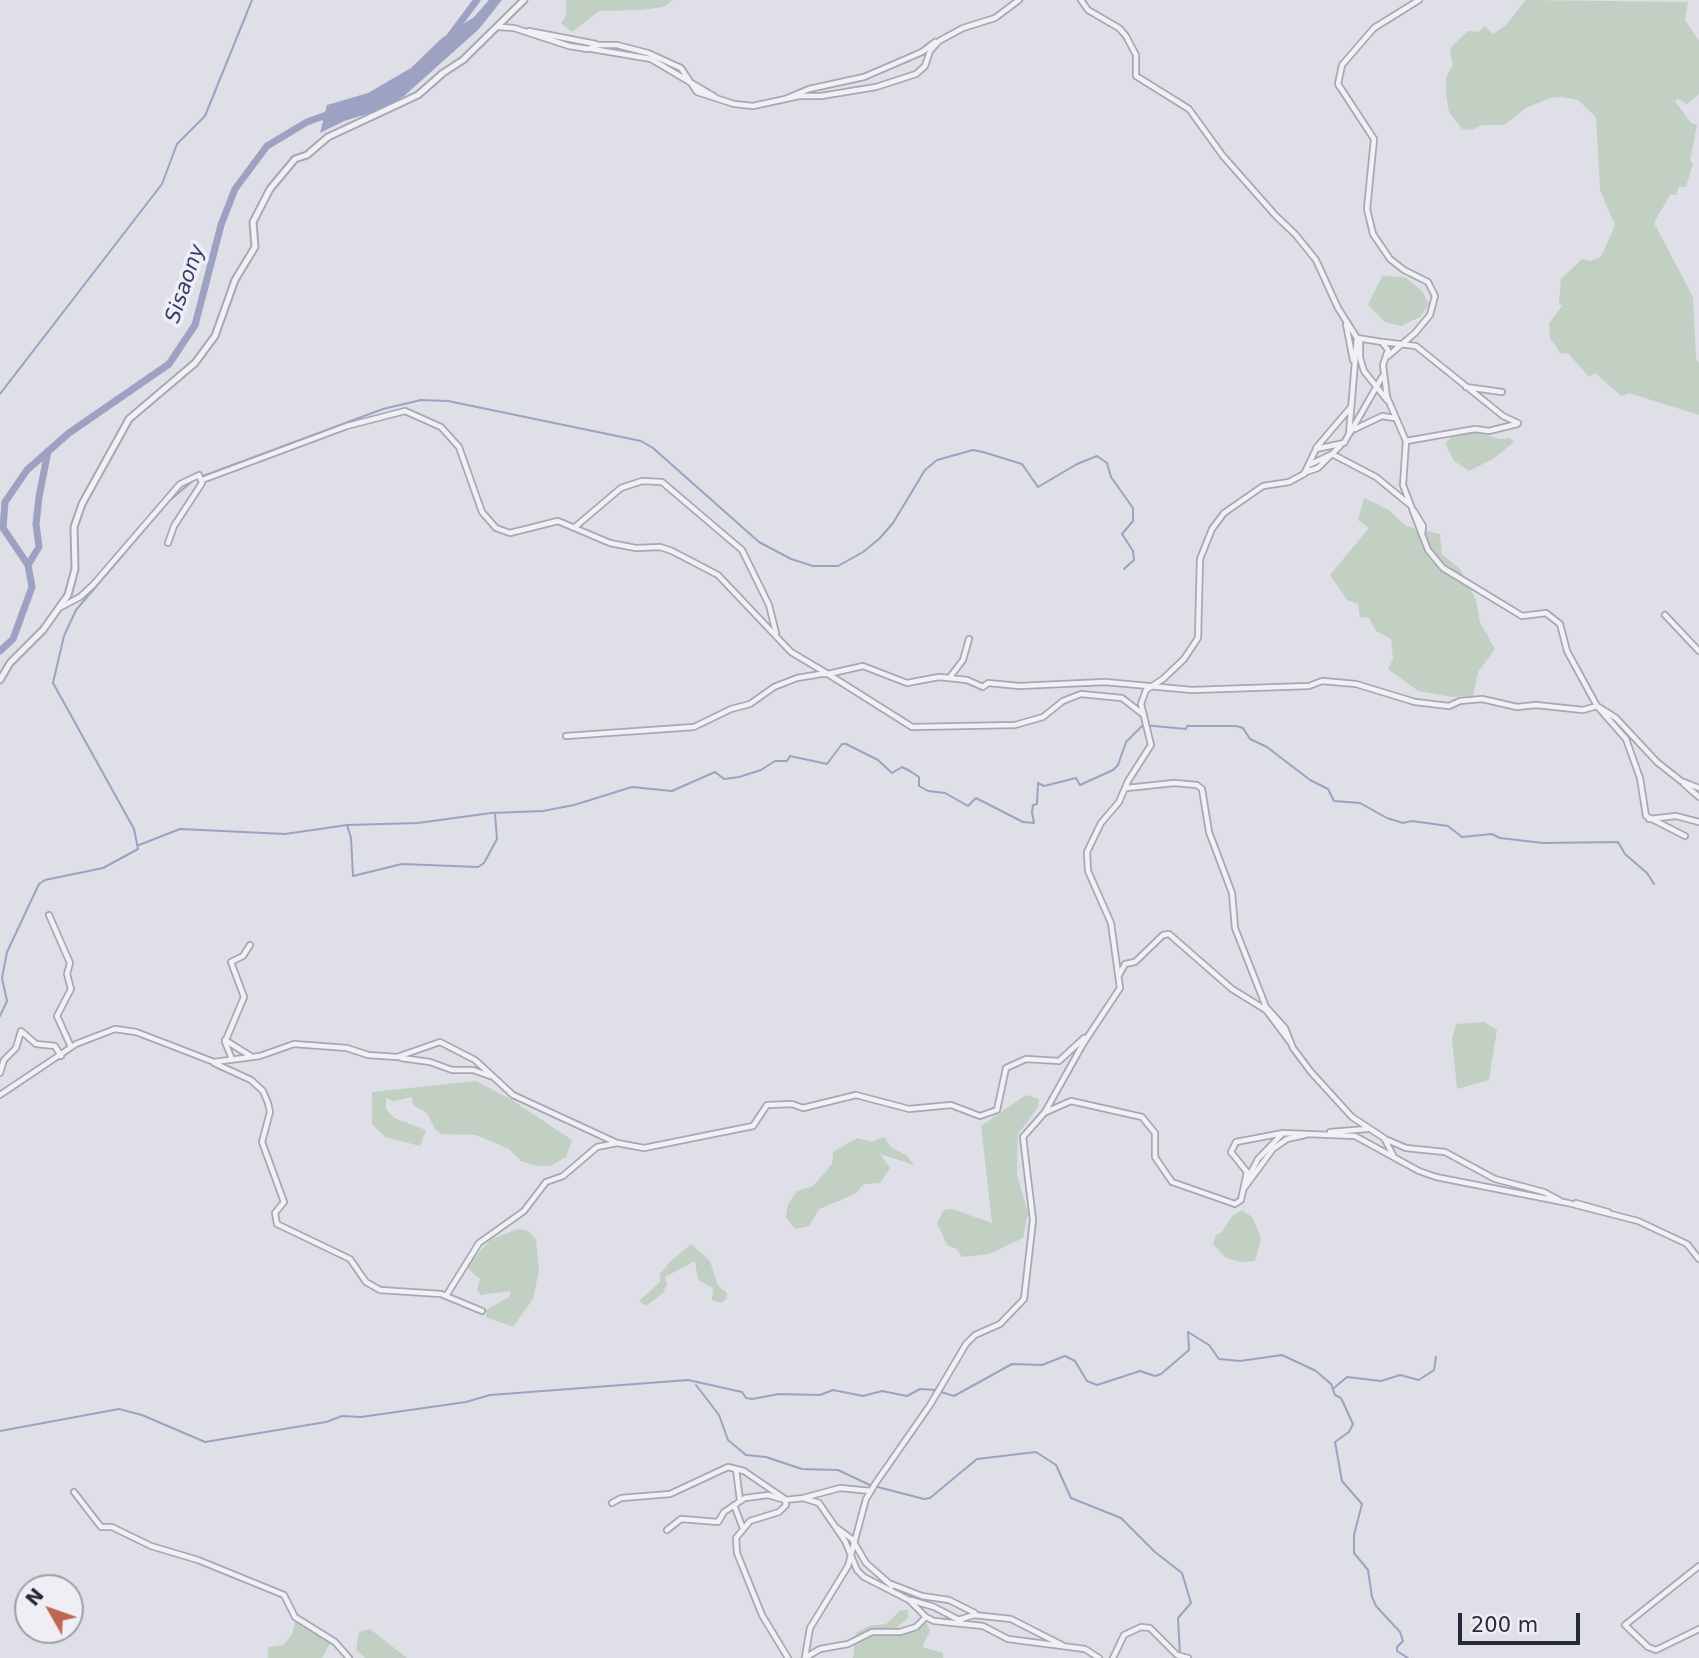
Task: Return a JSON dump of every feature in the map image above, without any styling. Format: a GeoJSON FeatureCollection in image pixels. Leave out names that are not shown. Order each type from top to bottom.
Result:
{"type":"FeatureCollection","features":[{"type":"Feature","properties":{"kind":"street"},"geometry":{"type":"LineString","coordinates":[[0,680],[10,663],[43,630],[68,595],[75,569],[73,538],[82,504],[129,419],[195,363],[215,336],[234,280],[255,247],[253,222],[271,189],[295,159],[306,155],[342,129],[371,119],[418,95],[499,27],[524,0]]}},
{"type":"Feature","properties":{"kind":"street"},"geometry":{"type":"LineString","coordinates":[[784,100],[809,89],[864,77],[963,28],[995,18],[1019,0]]}},
{"type":"Feature","properties":{"kind":"street"},"geometry":{"type":"LineString","coordinates":[[1081,0],[1088,10],[1119,28],[1126,36],[1136,55],[1136,76],[1189,109],[1223,156],[1276,216],[1296,234],[1319,267],[1345,320],[1358,338],[1360,358],[1368,378],[1388,401]]}},
{"type":"Feature","properties":{"kind":"street"},"geometry":{"type":"LineString","coordinates":[[1387,357],[1405,343],[1430,315],[1435,296],[1428,282],[1404,270],[1390,259],[1373,234],[1367,209],[1374,139],[1338,84],[1342,65],[1355,48],[1380,23],[1419,0]]}},
{"type":"Feature","properties":{"kind":"street"},"geometry":{"type":"LineString","coordinates":[[499,27],[598,45],[617,45],[657,56],[681,68],[697,92],[722,101],[753,106],[876,87],[916,74],[942,40]]}},
{"type":"Feature","properties":{"kind":"street"},"geometry":{"type":"LineString","coordinates":[[514,28],[588,49],[651,59],[687,78]]}},
{"type":"Feature","properties":{"kind":"street"},"geometry":{"type":"LineString","coordinates":[[588,49],[598,45]]}},
{"type":"Feature","properties":{"kind":"street"},"geometry":{"type":"LineString","coordinates":[[1345,320],[1353,364],[1352,431]]}},
{"type":"Feature","properties":{"kind":"street"},"geometry":{"type":"LineString","coordinates":[[1358,338],[1384,343],[1405,343],[1423,351],[1503,416],[1518,423],[1489,431],[1475,429],[1406,441]]}},
{"type":"Feature","properties":{"kind":"street"},"geometry":{"type":"LineString","coordinates":[[1353,364],[1358,338]]}},
{"type":"Feature","properties":{"kind":"street"},"geometry":{"type":"LineString","coordinates":[[805,1658],[810,1628],[833,1594],[852,1556],[866,1499],[930,1405],[966,1344],[975,1335],[1000,1324],[1024,1298],[1034,1220],[1023,1137],[1045,1112],[1094,1028],[1118,993],[1111,923],[1088,871],[1087,852],[1101,823],[1127,788],[1128,781],[1151,745],[1141,704],[1146,690],[1163,680],[1184,659],[1198,638],[1200,559],[1217,520],[1264,486],[1289,482],[1307,470],[1318,468],[1340,446],[1377,389],[1387,357],[1384,343]]}},
{"type":"Feature","properties":{"kind":"street"},"geometry":{"type":"LineString","coordinates":[[1382,376],[1394,418],[1406,441],[1404,485],[1422,536],[1434,558],[1443,568],[1471,587],[1490,594],[1522,616],[1546,613],[1560,624],[1567,651],[1597,706],[1626,739],[1640,778],[1648,819]]}},
{"type":"Feature","properties":{"kind":"street"},"geometry":{"type":"LineString","coordinates":[[1465,387],[1502,392]]}},
{"type":"Feature","properties":{"kind":"street"},"geometry":{"type":"LineString","coordinates":[[1307,470],[1316,449],[1353,404]]}},
{"type":"Feature","properties":{"kind":"street"},"geometry":{"type":"LineString","coordinates":[[60,607],[80,597],[93,585],[180,484],[348,426],[405,411],[441,427],[460,447],[482,512],[496,528],[510,533],[558,521],[620,545],[660,547],[706,567],[723,580],[802,660],[912,727],[1015,725],[1043,717],[1063,701],[1081,694],[1122,698],[1144,715]]}},
{"type":"Feature","properties":{"kind":"street"},"geometry":{"type":"LineString","coordinates":[[1352,431],[1382,416],[1394,418]]}},
{"type":"Feature","properties":{"kind":"street"},"geometry":{"type":"LineString","coordinates":[[1316,449],[1340,446]]}},
{"type":"Feature","properties":{"kind":"street"},"geometry":{"type":"LineString","coordinates":[[1332,454],[1376,477],[1410,505]]}},
{"type":"Feature","properties":{"kind":"street"},"geometry":{"type":"LineString","coordinates":[[168,543],[174,526],[201,478]]}},
{"type":"Feature","properties":{"kind":"street"},"geometry":{"type":"LineString","coordinates":[[575,527],[581,525],[596,507],[621,488],[642,481],[662,482],[742,550],[769,605],[778,638]]}},
{"type":"Feature","properties":{"kind":"street"},"geometry":{"type":"LineString","coordinates":[[1665,615],[1699,651]]}},
{"type":"Feature","properties":{"kind":"street"},"geometry":{"type":"LineString","coordinates":[[950,678],[963,660],[969,639]]}},
{"type":"Feature","properties":{"kind":"street"},"geometry":{"type":"LineString","coordinates":[[566,736],[694,727],[731,709],[750,704],[774,687],[797,678],[863,667],[907,683],[933,677],[950,678],[983,687],[988,683],[1019,686],[1105,682],[1192,690],[1309,686],[1322,681],[1356,684],[1415,702],[1449,706],[1460,701],[1482,699],[1517,707],[1535,705],[1583,710],[1597,706],[1616,718],[1657,762],[1699,797]]}},
{"type":"Feature","properties":{"kind":"street"},"geometry":{"type":"LineString","coordinates":[[1681,781],[1699,788]]}},
{"type":"Feature","properties":{"kind":"street"},"geometry":{"type":"LineString","coordinates":[[1127,788],[1174,783],[1197,785],[1202,789],[1209,832],[1231,893],[1235,928],[1266,1007],[1285,1028],[1291,1042]]}},
{"type":"Feature","properties":{"kind":"street"},"geometry":{"type":"LineString","coordinates":[[1648,819],[1676,816],[1699,822]]}},
{"type":"Feature","properties":{"kind":"street"},"geometry":{"type":"LineString","coordinates":[[1648,819],[1685,836]]}},
{"type":"Feature","properties":{"kind":"street"},"geometry":{"type":"LineString","coordinates":[[49,915],[70,963],[67,974],[71,989],[57,1016],[71,1048]]}},
{"type":"Feature","properties":{"kind":"street"},"geometry":{"type":"LineString","coordinates":[[1118,976],[1125,964],[1135,962],[1163,935],[1169,934],[1232,989],[1266,1010],[1311,1072],[1352,1117],[1368,1128],[1401,1147],[1445,1152],[1495,1179],[1544,1192],[1566,1202]]}},
{"type":"Feature","properties":{"kind":"street"},"geometry":{"type":"LineString","coordinates":[[232,1059],[225,1040],[244,997],[231,962],[243,956],[250,945]]}},
{"type":"Feature","properties":{"kind":"street"},"geometry":{"type":"LineString","coordinates":[[214,1062],[253,1057],[294,1044],[347,1048],[368,1055],[430,1062],[452,1070],[473,1070],[501,1081],[513,1095],[617,1143],[644,1148],[753,1126],[767,1105],[792,1104],[803,1108],[856,1095],[909,1109],[951,1105],[980,1116],[997,1110],[1006,1068],[1026,1059],[1059,1061],[1094,1028]]}},
{"type":"Feature","properties":{"kind":"street"},"geometry":{"type":"LineString","coordinates":[[0,1087],[2,1094],[71,1048],[115,1029],[125,1029],[214,1062],[251,1080],[263,1091],[268,1103],[270,1112],[262,1142],[284,1202],[275,1213],[277,1224],[350,1259],[366,1282],[380,1290],[446,1296],[482,1311]]}},
{"type":"Feature","properties":{"kind":"street"},"geometry":{"type":"LineString","coordinates":[[0,1073],[4,1060],[16,1048],[21,1031],[36,1044],[55,1046],[61,1056]]}},
{"type":"Feature","properties":{"kind":"street"},"geometry":{"type":"LineString","coordinates":[[225,1040],[253,1057]]}},
{"type":"Feature","properties":{"kind":"street"},"geometry":{"type":"LineString","coordinates":[[397,1057],[440,1042],[475,1060],[494,1078]]}},
{"type":"Feature","properties":{"kind":"street"},"geometry":{"type":"LineString","coordinates":[[1045,1112],[1071,1101],[1133,1114],[1151,1125],[1156,1141],[1155,1157],[1172,1182],[1235,1204],[1241,1200],[1258,1159],[1283,1133]]}},
{"type":"Feature","properties":{"kind":"street"},"geometry":{"type":"LineString","coordinates":[[1323,1133],[1368,1128]]}},
{"type":"Feature","properties":{"kind":"street"},"geometry":{"type":"LineString","coordinates":[[1246,1185],[1246,1169],[1235,1158],[1231,1145],[1254,1137],[1283,1133],[1355,1136],[1419,1171],[1436,1177],[1566,1202],[1658,1228],[1687,1244],[1699,1259]]}},
{"type":"Feature","properties":{"kind":"street"},"geometry":{"type":"LineString","coordinates":[[1246,1185],[1273,1149],[1287,1139],[1309,1133]]}},
{"type":"Feature","properties":{"kind":"street"},"geometry":{"type":"LineString","coordinates":[[1384,1138],[1394,1155]]}},
{"type":"Feature","properties":{"kind":"street"},"geometry":{"type":"LineString","coordinates":[[446,1296],[480,1243],[524,1211],[546,1182],[563,1176],[597,1147],[617,1143]]}},
{"type":"Feature","properties":{"kind":"street"},"geometry":{"type":"LineString","coordinates":[[612,1503],[621,1497],[670,1494],[728,1467],[744,1471],[784,1496],[786,1505],[779,1512],[757,1517],[742,1527],[736,1538],[737,1553],[762,1615],[788,1658]]}},
{"type":"Feature","properties":{"kind":"street"},"geometry":{"type":"LineString","coordinates":[[736,1469],[740,1501]]}},
{"type":"Feature","properties":{"kind":"street"},"geometry":{"type":"LineString","coordinates":[[667,1530],[681,1519],[718,1521],[740,1501],[768,1495],[785,1500],[840,1488],[874,1487]]}},
{"type":"Feature","properties":{"kind":"street"},"geometry":{"type":"LineString","coordinates":[[74,1492],[101,1527],[112,1527],[150,1546],[198,1560],[284,1595],[295,1617],[335,1642],[349,1658]]}},
{"type":"Feature","properties":{"kind":"street"},"geometry":{"type":"LineString","coordinates":[[803,1498],[819,1503],[852,1556],[857,1570],[864,1577],[897,1592],[934,1621],[965,1622]]}},
{"type":"Feature","properties":{"kind":"street"},"geometry":{"type":"LineString","coordinates":[[734,1505],[742,1527]]}},
{"type":"Feature","properties":{"kind":"street"},"geometry":{"type":"LineString","coordinates":[[835,1527],[846,1532],[866,1563],[897,1592]]}},
{"type":"Feature","properties":{"kind":"street"},"geometry":{"type":"LineString","coordinates":[[1699,1566],[1625,1625],[1648,1647],[1656,1650],[1699,1629]]}},
{"type":"Feature","properties":{"kind":"street"},"geometry":{"type":"LineString","coordinates":[[891,1584],[922,1596],[949,1600],[978,1615],[1018,1622],[1063,1646]]}},
{"type":"Feature","properties":{"kind":"street"},"geometry":{"type":"LineString","coordinates":[[909,1600],[934,1607],[958,1620],[998,1632],[1008,1639],[1063,1646],[1099,1658]]}},
{"type":"Feature","properties":{"kind":"street"},"geometry":{"type":"LineString","coordinates":[[958,1620],[978,1615]]}},
{"type":"Feature","properties":{"kind":"street"},"geometry":{"type":"LineString","coordinates":[[805,1658],[820,1649],[848,1644],[872,1632],[908,1629],[926,1617]]}},
{"type":"Feature","properties":{"kind":"street"},"geometry":{"type":"LineString","coordinates":[[1113,1658],[1124,1635],[1141,1627],[1150,1628],[1184,1657]]}},
{"type":"Feature","properties":{"kind":"green space"},"geometry":{"type":"Polygon","coordinates":[[[566,0],[673,0],[663,7],[599,11],[572,32],[561,23],[566,16],[566,0]]]}},
{"type":"Feature","properties":{"kind":"green space"},"geometry":{"type":"Polygon","coordinates":[[[1526,0],[1688,2],[1685,20],[1699,41],[1699,94],[1687,104],[1678,99],[1675,101],[1691,123],[1697,125],[1690,161],[1693,163],[1686,187],[1679,187],[1676,195],[1670,195],[1654,223],[1693,297],[1696,359],[1699,363],[1699,415],[1629,393],[1621,396],[1595,373],[1589,377],[1568,353],[1561,354],[1550,338],[1549,323],[1562,306],[1559,304],[1561,279],[1582,259],[1590,261],[1601,257],[1615,225],[1600,190],[1596,117],[1578,100],[1561,97],[1550,98],[1526,108],[1504,125],[1482,125],[1472,130],[1462,129],[1449,112],[1446,78],[1453,65],[1450,53],[1452,46],[1468,31],[1478,32],[1485,26],[1493,34],[1506,25],[1526,0]]]}},
{"type":"Feature","properties":{"kind":"green space"},"geometry":{"type":"Polygon","coordinates":[[[1382,276],[1405,277],[1422,291],[1429,304],[1420,317],[1401,326],[1385,322],[1368,305],[1382,276]]]}},
{"type":"Feature","properties":{"kind":"green space"},"geometry":{"type":"Polygon","coordinates":[[[1476,432],[1500,439],[1510,438],[1514,442],[1493,459],[1469,471],[1454,461],[1445,443],[1452,437],[1476,432]]]}},
{"type":"Feature","properties":{"kind":"green space"},"geometry":{"type":"Polygon","coordinates":[[[1364,498],[1389,510],[1406,526],[1440,534],[1442,554],[1461,570],[1476,600],[1480,622],[1495,649],[1478,672],[1473,696],[1452,697],[1418,691],[1388,669],[1393,659],[1391,639],[1376,631],[1369,618],[1360,617],[1358,604],[1347,600],[1330,575],[1369,528],[1358,520],[1364,498]]]}},
{"type":"Feature","properties":{"kind":"green space"},"geometry":{"type":"Polygon","coordinates":[[[1484,1022],[1497,1030],[1489,1080],[1457,1089],[1452,1039],[1456,1024],[1484,1022]]]}},
{"type":"Feature","properties":{"kind":"green space"},"geometry":{"type":"Polygon","coordinates":[[[476,1081],[512,1100],[572,1140],[566,1157],[551,1166],[537,1166],[521,1161],[509,1149],[476,1135],[441,1134],[435,1129],[427,1113],[413,1105],[412,1097],[393,1101],[386,1098],[386,1109],[394,1118],[426,1130],[420,1146],[385,1137],[372,1124],[372,1092],[476,1081]]]}},
{"type":"Feature","properties":{"kind":"green space"},"geometry":{"type":"Polygon","coordinates":[[[1026,1095],[1039,1099],[1038,1107],[1018,1134],[1017,1175],[1028,1213],[1023,1238],[989,1254],[962,1257],[957,1249],[947,1245],[937,1223],[944,1210],[952,1209],[992,1223],[981,1126],[1026,1095]]]}},
{"type":"Feature","properties":{"kind":"green space"},"geometry":{"type":"Polygon","coordinates":[[[884,1137],[892,1148],[906,1155],[914,1165],[880,1154],[890,1168],[880,1183],[864,1184],[855,1194],[819,1209],[809,1226],[795,1229],[786,1217],[788,1204],[797,1191],[813,1186],[832,1164],[833,1152],[857,1138],[872,1142],[884,1137]]]}},
{"type":"Feature","properties":{"kind":"green space"},"geometry":{"type":"Polygon","coordinates":[[[1242,1210],[1252,1217],[1261,1238],[1255,1261],[1241,1262],[1226,1258],[1213,1244],[1216,1235],[1222,1232],[1232,1216],[1242,1210]]]}},
{"type":"Feature","properties":{"kind":"green space"},"geometry":{"type":"Polygon","coordinates":[[[517,1229],[528,1231],[536,1239],[539,1270],[533,1299],[513,1327],[486,1317],[486,1310],[509,1297],[511,1291],[480,1295],[477,1290],[480,1279],[466,1267],[490,1240],[517,1229]]]}},
{"type":"Feature","properties":{"kind":"green space"},"geometry":{"type":"Polygon","coordinates":[[[691,1244],[710,1261],[718,1286],[727,1293],[727,1298],[721,1303],[712,1300],[713,1288],[698,1280],[695,1261],[665,1277],[667,1284],[663,1293],[646,1306],[639,1301],[660,1282],[660,1274],[670,1262],[691,1244]]]}},
{"type":"Feature","properties":{"kind":"green space"},"geometry":{"type":"Polygon","coordinates":[[[901,1610],[908,1610],[908,1618],[895,1629],[912,1626],[924,1618],[930,1631],[922,1647],[943,1653],[943,1658],[853,1658],[856,1633],[869,1626],[886,1624],[901,1610]]]}},
{"type":"Feature","properties":{"kind":"green space"},"geometry":{"type":"Polygon","coordinates":[[[296,1616],[332,1640],[322,1658],[268,1658],[268,1647],[283,1645],[292,1635],[296,1616]]]}},
{"type":"Feature","properties":{"kind":"green space"},"geometry":{"type":"Polygon","coordinates":[[[370,1629],[407,1658],[365,1658],[356,1650],[359,1632],[370,1629]]]}},
{"type":"Feature","properties":{"kind":"water"},"geometry":{"type":"Polygon","coordinates":[[[489,0],[502,0],[479,29],[404,96],[384,109],[344,121],[320,133],[327,105],[368,93],[411,68],[442,38],[474,17],[489,0]]]}},
{"type":"Feature","properties":{"kind":"waterway"},"geometry":{"type":"LineString","coordinates":[[0,394],[162,184],[177,144],[205,116],[252,0]]}},
{"type":"Feature","properties":{"kind":"waterway","name":"Sisaony"},"geometry":{"type":"LineString","coordinates":[[450,36],[477,0]]}},
{"type":"Feature","properties":{"kind":"waterway","name":"Sisaony"},"geometry":{"type":"LineString","coordinates":[[0,651],[13,639],[32,587],[28,565],[3,528],[5,502],[27,470],[69,433],[169,364],[195,325],[221,225],[235,189],[267,146],[307,122],[332,113]]}},
{"type":"Feature","properties":{"kind":"waterway"},"geometry":{"type":"LineString","coordinates":[[0,1016],[7,1001],[2,978],[7,952],[39,884],[45,880],[103,868],[138,849],[134,829],[53,683],[64,636],[76,610],[169,501],[195,479],[383,409],[421,400],[448,401],[641,441],[653,448],[759,542],[791,559],[813,566],[838,566],[879,539],[893,523],[925,470],[937,460],[973,450],[983,452],[1022,464],[1038,487],[1077,464],[1097,456],[1107,463],[1111,477],[1133,508],[1133,521],[1122,534],[1133,551],[1134,560],[1124,569]]}},
{"type":"Feature","properties":{"kind":"waterway"},"geometry":{"type":"LineString","coordinates":[[28,565],[39,547],[36,524],[48,451]]}},
{"type":"Feature","properties":{"kind":"waterway"},"geometry":{"type":"LineString","coordinates":[[139,845],[180,829],[285,834],[347,825],[418,823],[491,813],[543,811],[574,805],[632,787],[672,791],[715,772],[724,779],[739,777],[761,770],[775,761],[787,761],[790,756],[827,764],[842,744],[878,760],[892,773],[902,767],[910,771],[919,777],[919,786],[928,791],[945,793],[968,806],[976,798],[1023,822],[1034,823],[1032,812],[1033,805],[1037,804],[1038,783],[1044,786],[1076,778],[1080,785],[1113,770],[1118,765],[1126,742],[1143,725],[1186,729],[1187,726],[1236,726],[1243,728],[1250,739],[1267,747],[1310,780],[1328,789],[1334,801],[1360,803],[1387,818],[1403,823],[1412,821],[1448,826],[1462,837],[1492,834],[1500,838],[1543,843],[1618,842],[1625,854],[1647,873],[1654,884]]}},
{"type":"Feature","properties":{"kind":"waterway"},"geometry":{"type":"LineString","coordinates":[[347,825],[351,838],[353,876],[402,864],[478,867],[484,863],[497,839],[495,814]]}},
{"type":"Feature","properties":{"kind":"waterway"},"geometry":{"type":"LineString","coordinates":[[941,1392],[954,1396],[1012,1364],[1042,1365],[1065,1356],[1075,1361],[1087,1381],[1097,1385],[1140,1371],[1155,1376],[1189,1350],[1188,1332],[1209,1345],[1219,1359],[1240,1361],[1282,1355],[1316,1371],[1331,1384],[1335,1395],[1341,1398],[1353,1424],[1349,1432],[1335,1442],[1342,1481],[1362,1504],[1354,1535],[1354,1553],[1368,1570],[1376,1606],[1400,1632],[1403,1641],[1397,1651],[1408,1658]]}},
{"type":"Feature","properties":{"kind":"waterway"},"geometry":{"type":"LineString","coordinates":[[1334,1388],[1347,1377],[1381,1381],[1400,1375],[1419,1380],[1434,1370],[1436,1357]]}},
{"type":"Feature","properties":{"kind":"waterway"},"geometry":{"type":"LineString","coordinates":[[0,1431],[119,1409],[142,1415],[205,1442],[326,1422],[342,1416],[361,1417],[466,1402],[490,1395],[688,1380],[742,1392],[746,1398],[752,1399],[779,1394],[820,1395],[833,1390],[863,1396],[882,1391],[907,1396],[920,1389],[936,1390]]}},
{"type":"Feature","properties":{"kind":"waterway"},"geometry":{"type":"LineString","coordinates":[[696,1385],[719,1415],[728,1440],[746,1455],[766,1457],[802,1469],[838,1470],[870,1485],[924,1499],[930,1498],[977,1459],[1036,1452],[1056,1465],[1071,1498],[1121,1518],[1155,1552],[1182,1573],[1191,1603],[1178,1618],[1180,1654]]}}]}
